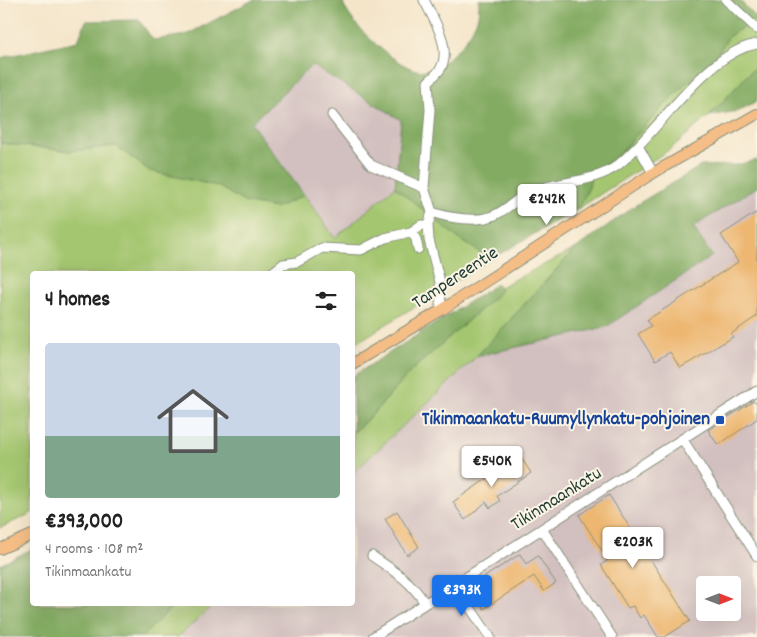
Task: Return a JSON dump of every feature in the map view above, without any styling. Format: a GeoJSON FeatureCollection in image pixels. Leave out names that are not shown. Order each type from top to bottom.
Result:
{"type":"FeatureCollection","features":[{"type":"Feature","properties":{"kind":"main road","name":"Tampereentie"},"geometry":{"type":"LineString","coordinates":[[355,362],[441,310],[653,173],[757,114]]}},
{"type":"Feature","properties":{"kind":"main road"},"geometry":{"type":"LineString","coordinates":[[0,550],[30,537]]}},
{"type":"Feature","properties":{"kind":"street"},"geometry":{"type":"LineString","coordinates":[[424,0],[442,39],[444,61],[441,68],[428,82],[430,110],[424,188],[432,212],[428,225],[428,240],[440,282],[441,310]]}},
{"type":"Feature","properties":{"kind":"street"},"geometry":{"type":"LineString","coordinates":[[726,0],[757,29]]}},
{"type":"Feature","properties":{"kind":"street"},"geometry":{"type":"LineString","coordinates":[[432,212],[441,215],[486,218],[533,191],[608,172],[638,146],[680,99],[722,60],[734,51],[757,44]]}},
{"type":"Feature","properties":{"kind":"street"},"geometry":{"type":"LineString","coordinates":[[332,115],[371,165],[424,188]]}},
{"type":"Feature","properties":{"kind":"street"},"geometry":{"type":"LineString","coordinates":[[638,146],[653,173]]}},
{"type":"Feature","properties":{"kind":"street"},"geometry":{"type":"LineString","coordinates":[[274,271],[283,264],[297,262],[322,248],[361,250],[385,238],[411,232],[421,225],[428,225]]}},
{"type":"Feature","properties":{"kind":"street"},"geometry":{"type":"LineString","coordinates":[[411,232],[418,249]]}},
{"type":"Feature","properties":{"kind":"street","name":"Tikinmaankatu"},"geometry":{"type":"LineString","coordinates":[[373,637],[424,602],[757,391]]}},
{"type":"Feature","properties":{"kind":"street"},"geometry":{"type":"LineString","coordinates":[[682,440],[757,556]]}},
{"type":"Feature","properties":{"kind":"street"},"geometry":{"type":"LineString","coordinates":[[542,529],[612,637]]}},
{"type":"Feature","properties":{"kind":"street"},"geometry":{"type":"LineString","coordinates":[[372,556],[403,576],[415,588],[424,602]]}},
{"type":"Feature","properties":{"kind":"street"},"geometry":{"type":"LineString","coordinates":[[454,584],[490,637]]}},
{"type":"Feature","properties":{"kind":"shaded area"},"geometry":{"type":"Polygon","coordinates":[[[312,65],[402,120],[395,187],[335,238],[251,123],[312,65]]]}},
{"type":"Feature","properties":{"kind":"shaded area"},"geometry":{"type":"Polygon","coordinates":[[[757,187],[757,637],[178,637],[212,606],[355,606],[355,471],[477,356],[606,327],[712,256],[693,227],[757,187]]]}},
{"type":"Feature","properties":{"kind":"green space"},"geometry":{"type":"Polygon","coordinates":[[[253,0],[342,0],[345,9],[352,19],[372,41],[396,60],[416,70],[435,67],[444,62],[461,46],[477,19],[479,0],[739,0],[757,18],[729,36],[716,56],[671,98],[621,152],[607,164],[592,169],[589,187],[579,208],[491,259],[459,239],[395,187],[401,120],[312,65],[251,123],[304,195],[276,208],[244,202],[218,186],[150,171],[116,146],[70,151],[0,143],[0,58],[78,41],[86,21],[139,20],[153,40],[186,35],[253,0]]]}},
{"type":"Feature","properties":{"kind":"green space"},"geometry":{"type":"Polygon","coordinates":[[[757,18],[757,65],[709,116],[669,150],[579,208],[589,187],[592,169],[607,164],[621,152],[671,98],[716,56],[729,36],[757,18]]]}},
{"type":"Feature","properties":{"kind":"green space"},"geometry":{"type":"Polygon","coordinates":[[[757,65],[757,101],[738,111],[709,116],[757,65]]]}},
{"type":"Feature","properties":{"kind":"green space"},"geometry":{"type":"Polygon","coordinates":[[[0,143],[70,151],[116,146],[150,171],[218,186],[244,202],[276,208],[304,195],[335,238],[395,187],[459,239],[491,259],[355,344],[355,271],[30,271],[30,514],[0,528],[0,143]]]}},
{"type":"Feature","properties":{"kind":"green space"},"geometry":{"type":"Polygon","coordinates":[[[757,160],[757,187],[693,227],[712,256],[606,327],[477,356],[575,249],[636,205],[701,166],[736,165],[757,160]]]}},
{"type":"Feature","properties":{"kind":"green space"},"geometry":{"type":"Polygon","coordinates":[[[575,249],[477,356],[355,471],[355,431],[376,411],[410,372],[499,293],[500,287],[575,249]]]}},
{"type":"Feature","properties":{"kind":"green space"},"geometry":{"type":"Polygon","coordinates":[[[497,284],[500,287],[500,292],[410,372],[376,411],[355,431],[355,375],[497,284]]]}},
{"type":"Feature","properties":{"kind":"green space"},"geometry":{"type":"Polygon","coordinates":[[[30,550],[30,606],[173,606],[142,637],[47,637],[44,634],[40,637],[0,637],[0,565],[30,550]]]}},
{"type":"Feature","properties":{"kind":"green space"},"geometry":{"type":"Polygon","coordinates":[[[173,606],[212,606],[178,637],[142,637],[173,606]]]}},
{"type":"Feature","properties":{"kind":"building"},"geometry":{"type":"Polygon","coordinates":[[[757,212],[757,316],[731,334],[733,337],[680,368],[670,352],[655,361],[638,334],[651,326],[647,320],[738,262],[721,235],[757,212]]]}},
{"type":"Feature","properties":{"kind":"building"},"geometry":{"type":"Polygon","coordinates":[[[754,401],[757,405],[757,419],[718,445],[708,430],[754,401]]]}},
{"type":"Feature","properties":{"kind":"building"},"geometry":{"type":"Polygon","coordinates":[[[520,456],[531,473],[497,496],[500,501],[490,508],[486,502],[465,520],[453,502],[520,456]]]}},
{"type":"Feature","properties":{"kind":"building"},"geometry":{"type":"Polygon","coordinates":[[[609,495],[690,621],[665,637],[658,637],[644,615],[640,618],[633,606],[628,608],[601,565],[608,560],[579,515],[609,495]]]}},
{"type":"Feature","properties":{"kind":"building"},"geometry":{"type":"Polygon","coordinates":[[[397,511],[419,547],[407,555],[385,519],[397,511]]]}},
{"type":"Feature","properties":{"kind":"building"},"geometry":{"type":"Polygon","coordinates":[[[520,554],[526,564],[538,556],[556,583],[544,591],[534,576],[484,609],[469,587],[520,554]]]}},
{"type":"Feature","properties":{"kind":"place","name":"Tikinmaankatu-Ruumyllynkatu-pohjoinen"},"geometry":{"type":"Point","coordinates":[720,420]}}]}
